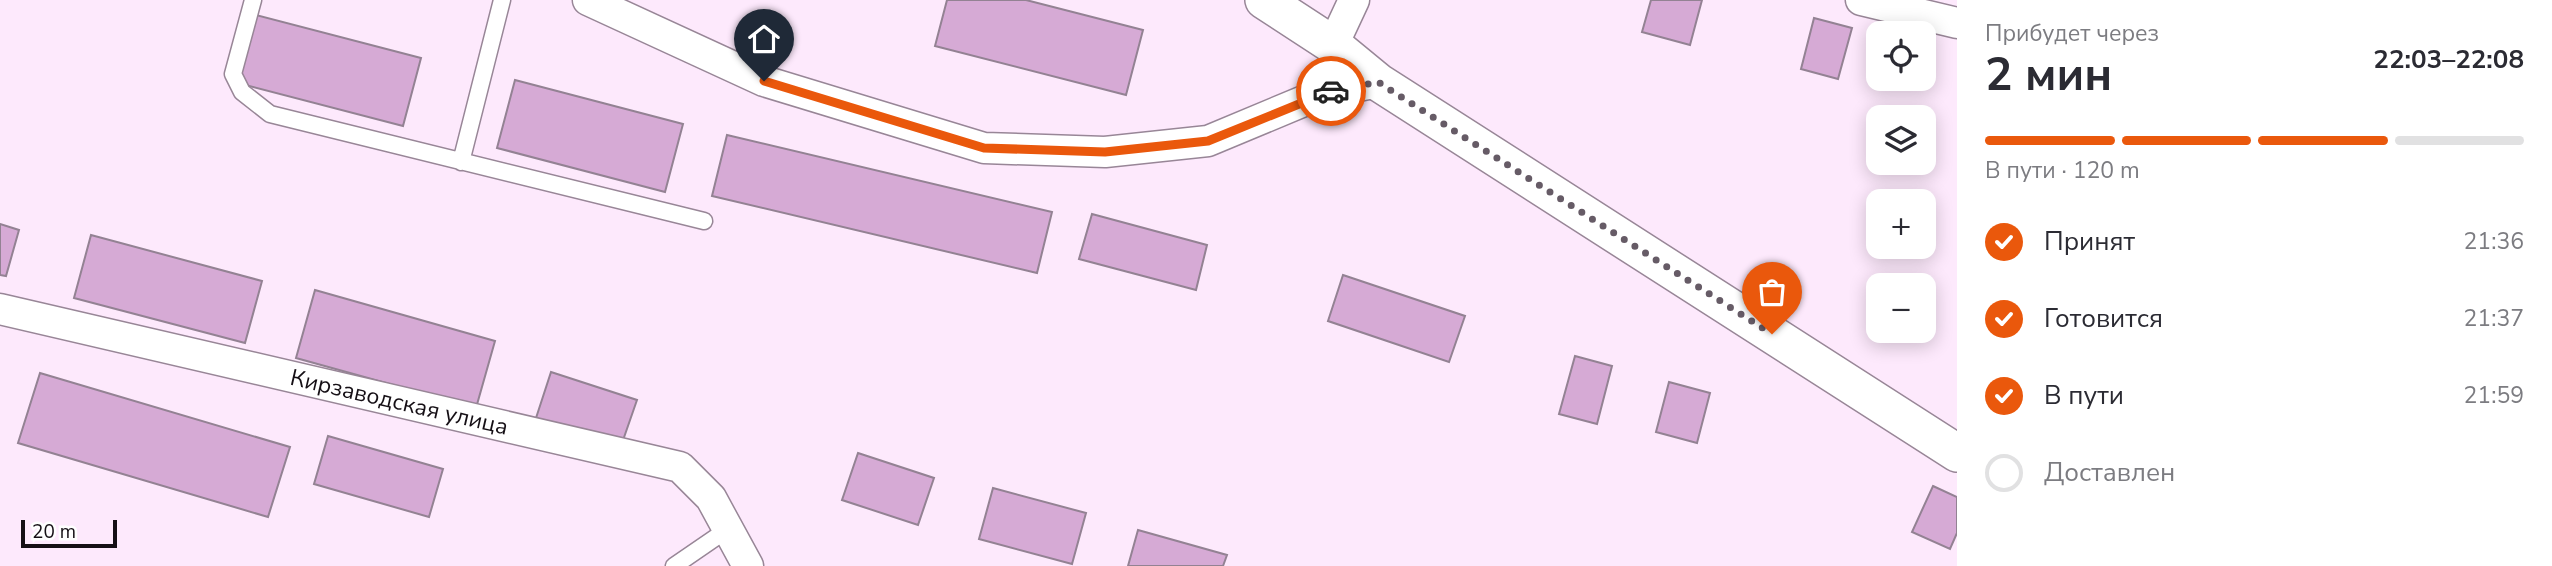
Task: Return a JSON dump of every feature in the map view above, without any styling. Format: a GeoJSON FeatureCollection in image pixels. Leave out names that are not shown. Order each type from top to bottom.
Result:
{"type":"FeatureCollection","features":[{"type":"Feature","properties":{"kind":"street"},"geometry":{"type":"LineString","coordinates":[[588,0],[764,81],[984,148],[1105,152],[1208,141],[1323,93],[1378,82]]}},
{"type":"Feature","properties":{"kind":"street"},"geometry":{"type":"LineString","coordinates":[[1264,0],[1333,45],[1378,82],[1957,453]]}},
{"type":"Feature","properties":{"kind":"street"},"geometry":{"type":"LineString","coordinates":[[1333,45],[1354,0]]}},
{"type":"Feature","properties":{"kind":"street"},"geometry":{"type":"LineString","coordinates":[[1861,0],[1957,23]]}},
{"type":"Feature","properties":{"kind":"street","name":"Кирзаводская улица"},"geometry":{"type":"LineString","coordinates":[[0,309],[680,467],[711,498],[748,566]]}},
{"type":"Feature","properties":{"kind":"lane"},"geometry":{"type":"LineString","coordinates":[[253,0],[233,74],[242,92],[270,114],[704,221]]}},
{"type":"Feature","properties":{"kind":"lane"},"geometry":{"type":"LineString","coordinates":[[461,162],[502,0]]}},
{"type":"Feature","properties":{"kind":"lane"},"geometry":{"type":"LineString","coordinates":[[674,566],[729,529]]}},
{"type":"Feature","properties":{"kind":"building"},"geometry":{"type":"Polygon","coordinates":[[[947,0],[1026,0],[1143,30],[1126,95],[935,46],[947,0]]]}},
{"type":"Feature","properties":{"kind":"building"},"geometry":{"type":"Polygon","coordinates":[[[1651,0],[1702,0],[1690,45],[1642,32],[1651,0]]]}},
{"type":"Feature","properties":{"kind":"building"},"geometry":{"type":"Polygon","coordinates":[[[252,14],[421,58],[403,126],[234,82],[252,14]]]}},
{"type":"Feature","properties":{"kind":"building"},"geometry":{"type":"Polygon","coordinates":[[[1814,18],[1852,28],[1838,79],[1801,69],[1814,18]]]}},
{"type":"Feature","properties":{"kind":"building"},"geometry":{"type":"Polygon","coordinates":[[[515,80],[683,124],[665,192],[497,148],[515,80]]]}},
{"type":"Feature","properties":{"kind":"building"},"geometry":{"type":"Polygon","coordinates":[[[727,135],[1052,212],[1037,273],[712,196],[727,135]]]}},
{"type":"Feature","properties":{"kind":"building"},"geometry":{"type":"Polygon","coordinates":[[[1092,214],[1207,245],[1196,290],[1079,259],[1092,214]]]}},
{"type":"Feature","properties":{"kind":"building"},"geometry":{"type":"Polygon","coordinates":[[[0,224],[19,230],[6,276],[0,275],[0,224]]]}},
{"type":"Feature","properties":{"kind":"building"},"geometry":{"type":"Polygon","coordinates":[[[91,235],[262,281],[245,343],[74,298],[91,235]]]}},
{"type":"Feature","properties":{"kind":"building"},"geometry":{"type":"Polygon","coordinates":[[[1343,275],[1465,316],[1449,362],[1328,321],[1343,275]]]}},
{"type":"Feature","properties":{"kind":"building"},"geometry":{"type":"Polygon","coordinates":[[[315,290],[495,341],[476,408],[296,358],[315,290]]]}},
{"type":"Feature","properties":{"kind":"building"},"geometry":{"type":"Polygon","coordinates":[[[1575,356],[1612,366],[1597,424],[1559,414],[1575,356]]]}},
{"type":"Feature","properties":{"kind":"building"},"geometry":{"type":"Polygon","coordinates":[[[551,372],[637,400],[621,446],[536,418],[551,372]]]}},
{"type":"Feature","properties":{"kind":"building"},"geometry":{"type":"Polygon","coordinates":[[[40,373],[290,447],[268,517],[18,443],[40,373]]]}},
{"type":"Feature","properties":{"kind":"building"},"geometry":{"type":"Polygon","coordinates":[[[1669,382],[1710,393],[1697,443],[1656,432],[1669,382]]]}},
{"type":"Feature","properties":{"kind":"building"},"geometry":{"type":"Polygon","coordinates":[[[328,436],[443,469],[429,517],[314,484],[328,436]]]}},
{"type":"Feature","properties":{"kind":"building"},"geometry":{"type":"Polygon","coordinates":[[[858,453],[934,478],[918,525],[842,500],[858,453]]]}},
{"type":"Feature","properties":{"kind":"building"},"geometry":{"type":"Polygon","coordinates":[[[1933,486],[1957,497],[1957,533],[1950,549],[1912,532],[1933,486]]]}},
{"type":"Feature","properties":{"kind":"building"},"geometry":{"type":"Polygon","coordinates":[[[993,488],[1086,513],[1072,564],[979,539],[993,488]]]}},
{"type":"Feature","properties":{"kind":"building"},"geometry":{"type":"Polygon","coordinates":[[[1138,530],[1227,555],[1223,566],[1128,566],[1138,530]]]}},
{"type":"Feature","properties":{"kind":"way so far"},"geometry":{"type":"LineString","coordinates":[[1331,91],[1378,82],[1772,334]]}},
{"type":"Feature","properties":{"kind":"route"},"geometry":{"type":"LineString","coordinates":[[764,81],[984,148],[1105,152],[1208,141],[1331,91]]}}]}
